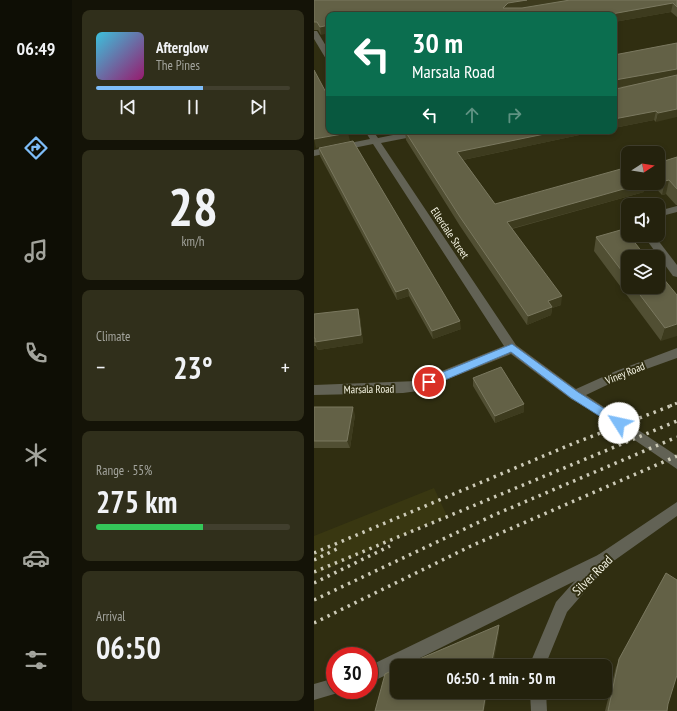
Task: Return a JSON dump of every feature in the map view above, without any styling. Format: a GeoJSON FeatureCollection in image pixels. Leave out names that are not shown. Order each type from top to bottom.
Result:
{"type":"FeatureCollection","features":[{"type":"Feature","properties":{"kind":"street"},"geometry":{"type":"LineString","coordinates":[[314,34],[326,46]]}},
{"type":"Feature","properties":{"kind":"street"},"geometry":{"type":"LineString","coordinates":[[314,48],[326,46]]}},
{"type":"Feature","properties":{"kind":"street","name":"Ellerdale Street"},"geometry":{"type":"LineString","coordinates":[[371,134],[512,348],[575,395],[596,407],[677,463]]}},
{"type":"Feature","properties":{"kind":"street"},"geometry":{"type":"LineString","coordinates":[[314,153],[413,134]]}},
{"type":"Feature","properties":{"kind":"street"},"geometry":{"type":"LineString","coordinates":[[665,212],[677,209]]}},
{"type":"Feature","properties":{"kind":"street"},"geometry":{"type":"LineString","coordinates":[[653,242],[677,273]]}},
{"type":"Feature","properties":{"kind":"street","name":"Marsala Road"},"geometry":{"type":"LineString","coordinates":[[314,390],[403,388],[418,386],[512,348]]}},
{"type":"Feature","properties":{"kind":"street","name":"Viney Road"},"geometry":{"type":"LineString","coordinates":[[575,395],[620,374],[677,353]]}},
{"type":"Feature","properties":{"kind":"street","name":"Silver Road"},"geometry":{"type":"LineString","coordinates":[[540,659],[561,607],[603,560],[677,508]]}},
{"type":"Feature","properties":{"kind":"street"},"geometry":{"type":"LineString","coordinates":[[378,671],[603,560]]}},
{"type":"Feature","properties":{"kind":"street"},"geometry":{"type":"LineString","coordinates":[[314,692],[326,689]]}},
{"type":"Feature","properties":{"kind":"street"},"geometry":{"type":"LineString","coordinates":[[538,699],[539,711]]}},
{"type":"Feature","properties":{"kind":"shaded area"},"geometry":{"type":"Polygon","coordinates":[[[434,488],[447,516],[314,575],[314,536],[434,488]]]}},
{"type":"Feature","properties":{"kind":"building"},"geometry":{"type":"Polygon","coordinates":[[[314,0],[527,0],[508,3],[503,8],[522,8],[570,0],[677,0],[677,7],[673,3],[617,13],[326,12],[326,26],[320,27],[317,22],[314,22],[314,0]]]}},
{"type":"Feature","properties":{"kind":"building"},"geometry":{"type":"Polygon","coordinates":[[[677,43],[677,69],[617,80],[617,54],[677,43]]]}},
{"type":"Feature","properties":{"kind":"building"},"geometry":{"type":"Polygon","coordinates":[[[314,70],[326,92],[326,134],[342,134],[314,139],[314,70]]]}},
{"type":"Feature","properties":{"kind":"building"},"geometry":{"type":"Polygon","coordinates":[[[677,75],[677,109],[658,113],[656,111],[617,118],[617,89],[677,75]]]}},
{"type":"Feature","properties":{"kind":"building"},"geometry":{"type":"Polygon","coordinates":[[[407,134],[544,134],[457,152],[495,204],[621,169],[621,190],[507,222],[562,296],[548,301],[552,307],[528,316],[460,217],[407,134]]]}},
{"type":"Feature","properties":{"kind":"building"},"geometry":{"type":"Polygon","coordinates":[[[353,141],[460,321],[432,331],[408,288],[396,292],[319,148],[353,141]]]}},
{"type":"Feature","properties":{"kind":"building"},"geometry":{"type":"Polygon","coordinates":[[[677,157],[677,189],[669,180],[665,181],[665,161],[677,157]]]}},
{"type":"Feature","properties":{"kind":"building"},"geometry":{"type":"Polygon","coordinates":[[[621,230],[621,242],[634,242],[641,250],[621,250],[621,270],[596,237],[621,230]]]}},
{"type":"Feature","properties":{"kind":"building"},"geometry":{"type":"Polygon","coordinates":[[[665,280],[677,295],[677,324],[665,328],[639,294],[665,294],[665,280]]]}},
{"type":"Feature","properties":{"kind":"building"},"geometry":{"type":"Polygon","coordinates":[[[358,309],[361,335],[315,342],[314,314],[358,309]]]}},
{"type":"Feature","properties":{"kind":"building"},"geometry":{"type":"Polygon","coordinates":[[[501,367],[524,404],[495,416],[473,378],[501,367]]]}},
{"type":"Feature","properties":{"kind":"building"},"geometry":{"type":"Polygon","coordinates":[[[314,407],[353,407],[347,441],[314,441],[314,407]]]}},
{"type":"Feature","properties":{"kind":"building"},"geometry":{"type":"Polygon","coordinates":[[[666,573],[677,580],[677,675],[667,711],[608,711],[611,699],[612,699],[619,659],[666,573]]]}},
{"type":"Feature","properties":{"kind":"building"},"geometry":{"type":"Polygon","coordinates":[[[499,625],[492,659],[419,659],[499,625]]]}},
{"type":"Feature","properties":{"kind":"building"},"geometry":{"type":"Polygon","coordinates":[[[390,672],[390,699],[485,699],[483,711],[375,711],[385,674],[390,672]]]}},
{"type":"Feature","properties":{"kind":"railway"},"geometry":{"type":"LineString","coordinates":[[670,406],[677,403]]}},
{"type":"Feature","properties":{"kind":"railway"},"geometry":{"type":"LineString","coordinates":[[314,553],[572,444],[673,405]]}},
{"type":"Feature","properties":{"kind":"railway"},"geometry":{"type":"LineString","coordinates":[[314,572],[677,421]]}},
{"type":"Feature","properties":{"kind":"railway"},"geometry":{"type":"LineString","coordinates":[[314,600],[494,515],[677,437]]}},
{"type":"Feature","properties":{"kind":"railway"},"geometry":{"type":"LineString","coordinates":[[314,623],[471,546],[677,456]]}},
{"type":"Feature","properties":{"kind":"railway"},"geometry":{"type":"LineString","coordinates":[[314,583],[390,546]]}},
{"type":"Feature","properties":{"kind":"railway"},"geometry":{"type":"LineString","coordinates":[[314,560],[341,547]]}},
{"type":"Feature","properties":{"kind":"route"},"geometry":{"type":"LineString","coordinates":[[429,382],[512,348],[528,358],[575,395],[619,423]]}}]}
